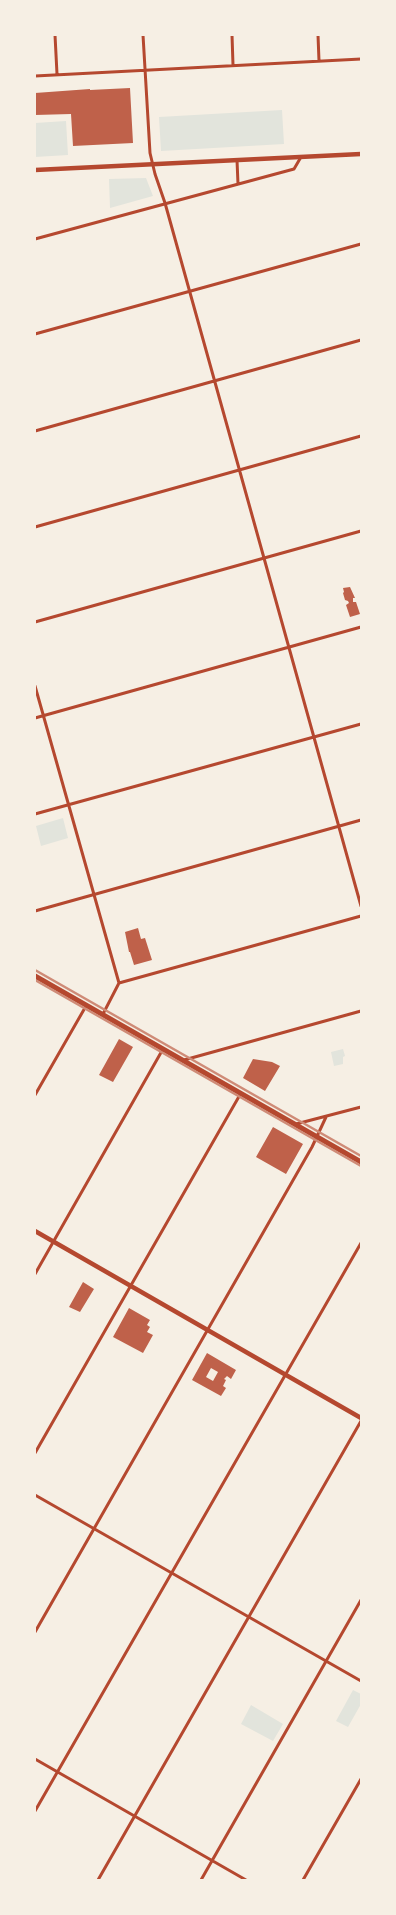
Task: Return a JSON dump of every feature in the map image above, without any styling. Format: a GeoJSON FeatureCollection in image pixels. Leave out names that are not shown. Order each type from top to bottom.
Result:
{"type":"FeatureCollection","features":[{"type":"Feature","properties":{"kind":"main road"},"geometry":{"type":"LineString","coordinates":[[35,170],[361,154]]}},
{"type":"Feature","properties":{"kind":"main road"},"geometry":{"type":"LineString","coordinates":[[35,976],[361,1162]]}},
{"type":"Feature","properties":{"kind":"main road"},"geometry":{"type":"LineString","coordinates":[[35,1232],[285,1374],[361,1420]]}},
{"type":"Feature","properties":{"kind":"street"},"geometry":{"type":"LineString","coordinates":[[54,35],[57,75]]}},
{"type":"Feature","properties":{"kind":"street"},"geometry":{"type":"LineString","coordinates":[[143,35],[153,164],[361,906]]}},
{"type":"Feature","properties":{"kind":"street"},"geometry":{"type":"LineString","coordinates":[[232,35],[233,65]]}},
{"type":"Feature","properties":{"kind":"street"},"geometry":{"type":"LineString","coordinates":[[318,35],[319,61]]}},
{"type":"Feature","properties":{"kind":"street"},"geometry":{"type":"LineString","coordinates":[[35,76],[361,59]]}},
{"type":"Feature","properties":{"kind":"street"},"geometry":{"type":"LineString","coordinates":[[35,239],[294,169],[302,156]]}},
{"type":"Feature","properties":{"kind":"street"},"geometry":{"type":"LineString","coordinates":[[237,160],[238,184]]}},
{"type":"Feature","properties":{"kind":"street"},"geometry":{"type":"LineString","coordinates":[[35,334],[361,244]]}},
{"type":"Feature","properties":{"kind":"street"},"geometry":{"type":"LineString","coordinates":[[35,431],[361,340]]}},
{"type":"Feature","properties":{"kind":"street"},"geometry":{"type":"LineString","coordinates":[[35,527],[361,436]]}},
{"type":"Feature","properties":{"kind":"street"},"geometry":{"type":"LineString","coordinates":[[35,622],[361,531]]}},
{"type":"Feature","properties":{"kind":"street"},"geometry":{"type":"LineString","coordinates":[[35,718],[361,627]]}},
{"type":"Feature","properties":{"kind":"street"},"geometry":{"type":"LineString","coordinates":[[35,686],[119,983],[103,1015]]}},
{"type":"Feature","properties":{"kind":"street"},"geometry":{"type":"LineString","coordinates":[[35,814],[361,724]]}},
{"type":"Feature","properties":{"kind":"street"},"geometry":{"type":"LineString","coordinates":[[35,911],[361,820]]}},
{"type":"Feature","properties":{"kind":"street"},"geometry":{"type":"LineString","coordinates":[[119,983],[361,916]]}},
{"type":"Feature","properties":{"kind":"street"},"geometry":{"type":"LineString","coordinates":[[35,1095],[86,1006]]}},
{"type":"Feature","properties":{"kind":"street"},"geometry":{"type":"LineString","coordinates":[[183,1060],[361,1012]]}},
{"type":"Feature","properties":{"kind":"street"},"geometry":{"type":"LineString","coordinates":[[35,1274],[163,1049]]}},
{"type":"Feature","properties":{"kind":"street"},"geometry":{"type":"LineString","coordinates":[[35,1453],[241,1093]]}},
{"type":"Feature","properties":{"kind":"street"},"geometry":{"type":"LineString","coordinates":[[295,1124],[361,1107]]}},
{"type":"Feature","properties":{"kind":"street"},"geometry":{"type":"LineString","coordinates":[[35,1632],[208,1330],[326,1117]]}},
{"type":"Feature","properties":{"kind":"street"},"geometry":{"type":"LineString","coordinates":[[35,1811],[361,1243]]}},
{"type":"Feature","properties":{"kind":"street"},"geometry":{"type":"LineString","coordinates":[[98,1880],[361,1420]]}},
{"type":"Feature","properties":{"kind":"street"},"geometry":{"type":"LineString","coordinates":[[35,1496],[361,1681]]}},
{"type":"Feature","properties":{"kind":"street"},"geometry":{"type":"LineString","coordinates":[[201,1880],[361,1600]]}},
{"type":"Feature","properties":{"kind":"street"},"geometry":{"type":"LineString","coordinates":[[35,1760],[246,1880]]}},
{"type":"Feature","properties":{"kind":"street"},"geometry":{"type":"LineString","coordinates":[[303,1880],[361,1779]]}},
{"type":"Feature","properties":{"kind":"shaded area"},"geometry":{"type":"Polygon","coordinates":[[[282,110],[284,144],[161,151],[159,117],[282,110]]]}},
{"type":"Feature","properties":{"kind":"shaded area"},"geometry":{"type":"Polygon","coordinates":[[[66,121],[68,155],[35,157],[35,123],[66,121]]]}},
{"type":"Feature","properties":{"kind":"shaded area"},"geometry":{"type":"Polygon","coordinates":[[[146,178],[153,196],[110,208],[109,179],[146,178]]]}},
{"type":"Feature","properties":{"kind":"shaded area"},"geometry":{"type":"Polygon","coordinates":[[[63,818],[68,838],[41,846],[36,826],[63,818]]]}},
{"type":"Feature","properties":{"kind":"shaded area"},"geometry":{"type":"Polygon","coordinates":[[[343,1049],[345,1056],[343,1057],[343,1064],[334,1066],[331,1052],[343,1049]]]}},
{"type":"Feature","properties":{"kind":"shaded area"},"geometry":{"type":"Polygon","coordinates":[[[353,1690],[361,1694],[361,1704],[348,1727],[336,1721],[353,1690]]]}},
{"type":"Feature","properties":{"kind":"shaded area"},"geometry":{"type":"Polygon","coordinates":[[[251,1705],[283,1724],[273,1741],[241,1724],[251,1705]]]}},
{"type":"Feature","properties":{"kind":"building"},"geometry":{"type":"Polygon","coordinates":[[[130,88],[133,143],[73,146],[71,114],[35,115],[35,93],[130,88]]]}},
{"type":"Feature","properties":{"kind":"building"},"geometry":{"type":"Polygon","coordinates":[[[350,587],[355,598],[353,598],[353,602],[356,602],[360,614],[350,617],[346,605],[349,603],[345,600],[343,588],[350,587]]]}},
{"type":"Feature","properties":{"kind":"building"},"geometry":{"type":"Polygon","coordinates":[[[138,928],[141,939],[145,938],[152,960],[134,965],[125,932],[138,928]]]}},
{"type":"Feature","properties":{"kind":"building"},"geometry":{"type":"Polygon","coordinates":[[[119,1039],[133,1047],[113,1082],[99,1075],[119,1039]]]}},
{"type":"Feature","properties":{"kind":"building"},"geometry":{"type":"Polygon","coordinates":[[[253,1059],[272,1062],[280,1066],[265,1091],[243,1078],[253,1059]]]}},
{"type":"Feature","properties":{"kind":"building"},"geometry":{"type":"Polygon","coordinates":[[[273,1127],[303,1144],[286,1174],[256,1157],[273,1127]]]}},
{"type":"Feature","properties":{"kind":"building"},"geometry":{"type":"Polygon","coordinates":[[[83,1282],[94,1289],[80,1312],[69,1307],[83,1282]]]}},
{"type":"Feature","properties":{"kind":"building"},"geometry":{"type":"Polygon","coordinates":[[[129,1308],[150,1320],[147,1325],[150,1327],[147,1332],[153,1335],[143,1353],[113,1337],[129,1308]]]}},
{"type":"Feature","properties":{"kind":"building"},"geometry":{"type":"Polygon","coordinates":[[[207,1353],[236,1370],[231,1379],[227,1376],[224,1379],[226,1380],[223,1386],[226,1388],[221,1396],[192,1380],[207,1353]],[[211,1368],[206,1377],[213,1381],[218,1372],[211,1368]]]}},
{"type":"Feature","properties":{"kind":"railway"},"geometry":{"type":"LineString","coordinates":[[35,970],[361,1156]]}},
{"type":"Feature","properties":{"kind":"railway"},"geometry":{"type":"LineString","coordinates":[[35,980],[361,1166]]}}]}
